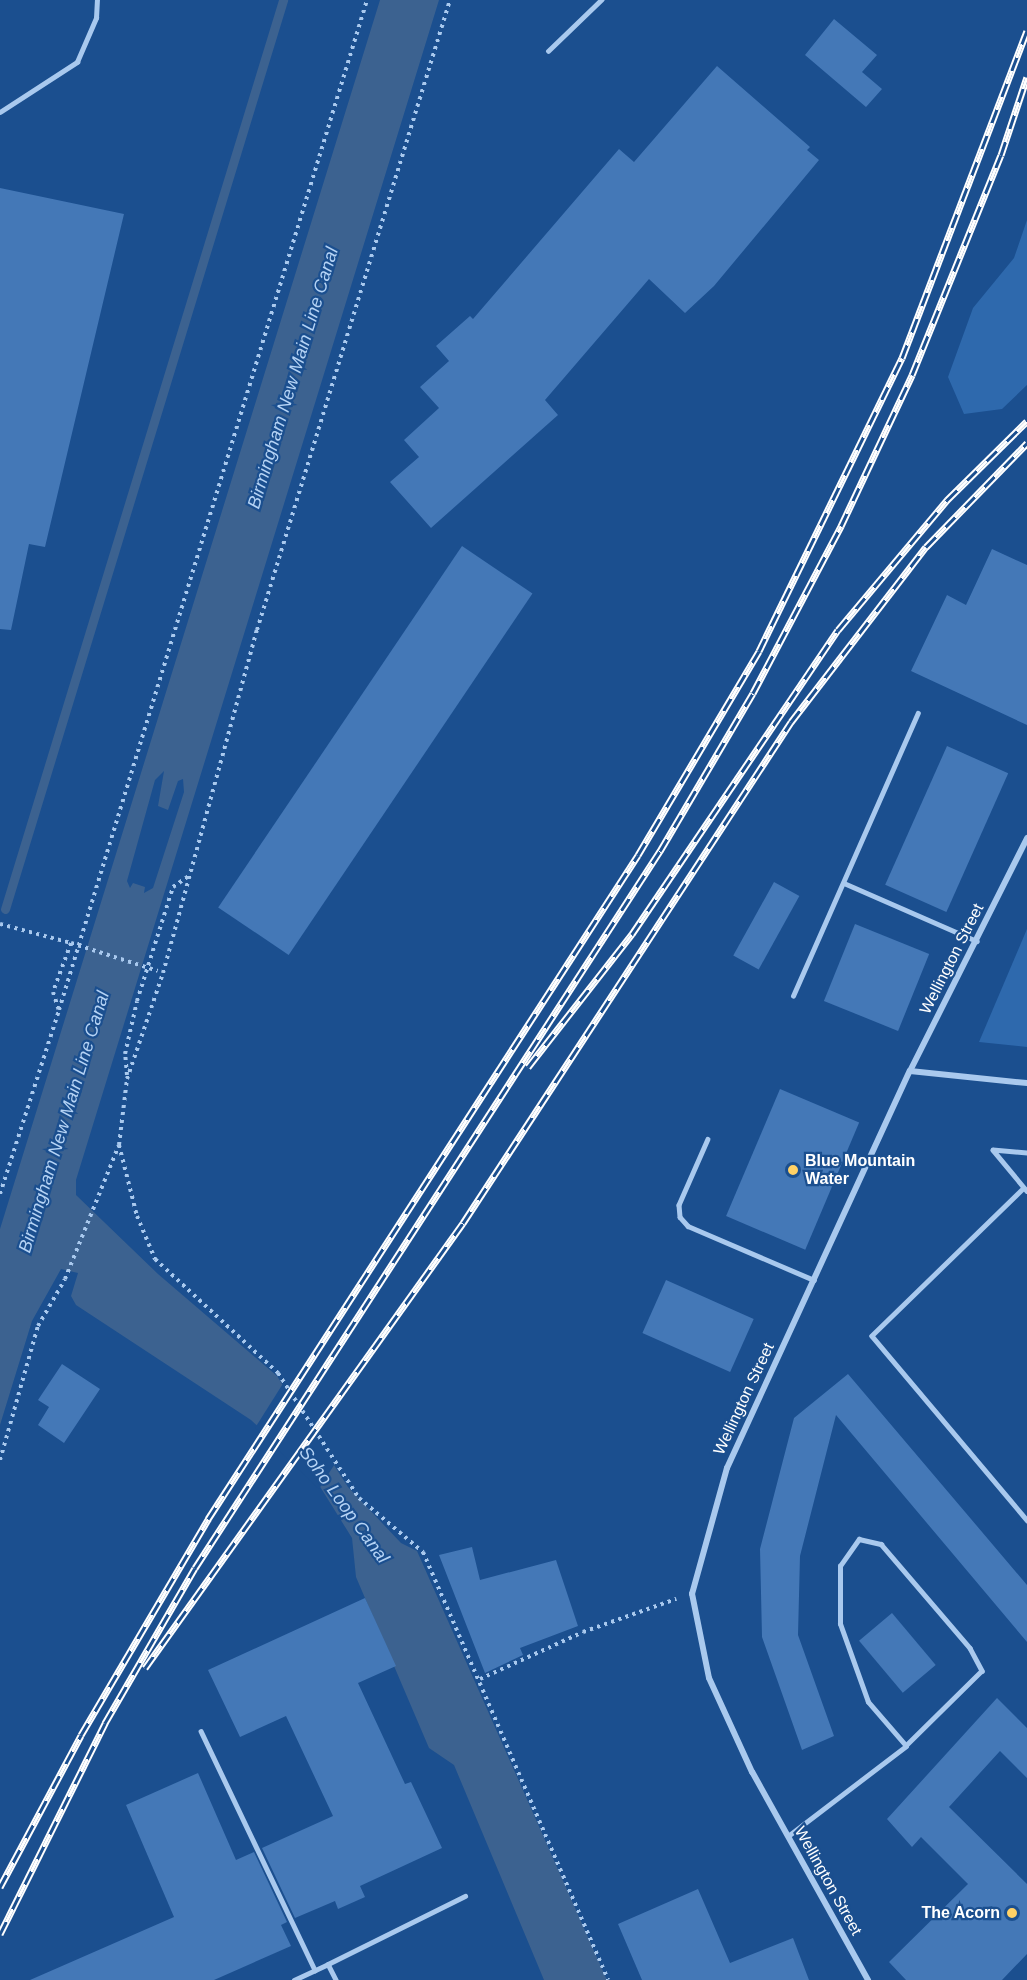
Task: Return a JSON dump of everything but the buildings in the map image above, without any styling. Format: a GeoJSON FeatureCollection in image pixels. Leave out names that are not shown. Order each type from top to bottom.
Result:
{"type":"FeatureCollection","features":[{"type":"Feature","properties":{"kind":"street","name":"Wellington Street"},"geometry":{"type":"LineString","coordinates":[[868,1980],[788,1836],[710,1678],[692,1594],[727,1468],[910,1071],[1027,838]]}},
{"type":"Feature","properties":{"kind":"street"},"geometry":{"type":"LineString","coordinates":[[910,1071],[1027,1083]]}},
{"type":"Feature","properties":{"kind":"lane"},"geometry":{"type":"LineString","coordinates":[[0,112],[77,62],[96,18],[97,0]]}},
{"type":"Feature","properties":{"kind":"lane"},"geometry":{"type":"LineString","coordinates":[[548,51],[601,0]]}},
{"type":"Feature","properties":{"kind":"lane"},"geometry":{"type":"LineString","coordinates":[[793,996],[918,713]]}},
{"type":"Feature","properties":{"kind":"lane"},"geometry":{"type":"LineString","coordinates":[[844,883],[977,941]]}},
{"type":"Feature","properties":{"kind":"lane"},"geometry":{"type":"LineString","coordinates":[[708,1139],[680,1205],[680,1218],[688,1226],[814,1280]]}},
{"type":"Feature","properties":{"kind":"lane"},"geometry":{"type":"LineString","coordinates":[[1027,1153],[993,1150],[1026,1189],[872,1336],[1027,1520]]}},
{"type":"Feature","properties":{"kind":"lane"},"geometry":{"type":"LineString","coordinates":[[788,1836],[906,1746],[982,1671],[970,1648],[881,1544],[859,1539],[840,1566],[840,1624],[868,1701],[906,1746]]}},
{"type":"Feature","properties":{"kind":"lane"},"geometry":{"type":"LineString","coordinates":[[201,1731],[315,1970]]}},
{"type":"Feature","properties":{"kind":"lane"},"geometry":{"type":"LineString","coordinates":[[294,1980],[465,1896]]}},
{"type":"Feature","properties":{"kind":"lane"},"geometry":{"type":"LineString","coordinates":[[328,1964],[336,1980]]}},
{"type":"Feature","properties":{"kind":"path"},"geometry":{"type":"LineString","coordinates":[[0,1194],[59,1010],[367,0]]}},
{"type":"Feature","properties":{"kind":"path"},"geometry":{"type":"LineString","coordinates":[[0,1460],[38,1326],[65,1279],[93,1203],[119,1145],[127,1078],[190,876],[257,630],[450,0]]}},
{"type":"Feature","properties":{"kind":"path"},"geometry":{"type":"LineString","coordinates":[[127,1078],[125,1054],[137,1000],[173,887],[190,876]]}},
{"type":"Feature","properties":{"kind":"path"},"geometry":{"type":"LineString","coordinates":[[0,924],[71,943],[161,972]]}},
{"type":"Feature","properties":{"kind":"path"},"geometry":{"type":"LineString","coordinates":[[59,1010],[53,993],[71,943]]}},
{"type":"Feature","properties":{"kind":"path"},"geometry":{"type":"LineString","coordinates":[[119,1145],[137,1216],[155,1259],[278,1373],[360,1498],[423,1552],[480,1679],[608,1980]]}},
{"type":"Feature","properties":{"kind":"path"},"geometry":{"type":"LineString","coordinates":[[480,1679],[582,1632],[692,1594]]}},
{"type":"Feature","properties":{"kind":"shaded area"},"geometry":{"type":"Polygon","coordinates":[[[1027,220],[1027,385],[1002,409],[964,414],[948,377],[973,308],[1014,258],[1027,220]]]}},
{"type":"Feature","properties":{"kind":"shaded area"},"geometry":{"type":"Polygon","coordinates":[[[1027,929],[1027,1047],[979,1042],[1027,929]]]}},
{"type":"Feature","properties":{"kind":"water"},"geometry":{"type":"Polygon","coordinates":[[[380,0],[439,0],[76,1180],[76,1195],[158,1274],[277,1376],[348,1487],[401,1543],[417,1551],[607,1980],[544,1980],[454,1765],[429,1748],[356,1577],[352,1538],[319,1485],[251,1420],[76,1305],[71,1296],[78,1273],[61,1269],[32,1321],[0,1425],[0,1229],[380,0]],[[164,771],[155,780],[127,881],[130,888],[133,883],[145,887],[144,893],[153,888],[184,792],[183,779],[178,781],[168,810],[158,806],[164,771]]]}},
{"type":"Feature","properties":{"kind":"pier"},"geometry":{"type":"Polygon","coordinates":[[[284,1382],[336,1462],[319,1489],[255,1428],[284,1382]]]}},
{"type":"Feature","properties":{"kind":"waterway"},"geometry":{"type":"LineString","coordinates":[[5,909],[283,0]]}},
{"type":"Feature","properties":{"kind":"railway"},"geometry":{"type":"LineString","coordinates":[[0,1887],[81,1735],[208,1519],[638,855],[759,651],[902,358],[1027,31]]}},
{"type":"Feature","properties":{"kind":"railway"},"geometry":{"type":"LineString","coordinates":[[0,1934],[105,1723],[195,1568],[660,851],[753,693],[841,526],[912,375],[1001,155],[1027,77]]}},
{"type":"Feature","properties":{"kind":"railway"},"geometry":{"type":"LineString","coordinates":[[528,1067],[632,934],[838,630],[947,500],[1027,421]]}},
{"type":"Feature","properties":{"kind":"railway"},"geometry":{"type":"LineString","coordinates":[[145,1668],[463,1223],[791,722],[926,547],[1027,443]]}},
{"type":"Feature","properties":{"kind":"place","name":"Blue Mountain Water"},"geometry":{"type":"Point","coordinates":[793,1170]}},
{"type":"Feature","properties":{"kind":"place","name":"The Acorn"},"geometry":{"type":"Point","coordinates":[1012,1913]}},
{"type":"Feature","properties":{"kind":"water label","name":"Birmingham New Main Line Canal"},"geometry":{"type":"Point","coordinates":[293,378]}},
{"type":"Feature","properties":{"kind":"water label","name":"Birmingham New Main Line Canal"},"geometry":{"type":"Point","coordinates":[64,1122]}},
{"type":"Feature","properties":{"kind":"water label","name":"Soho Loop Canal"},"geometry":{"type":"Point","coordinates":[344,1505]}}]}
